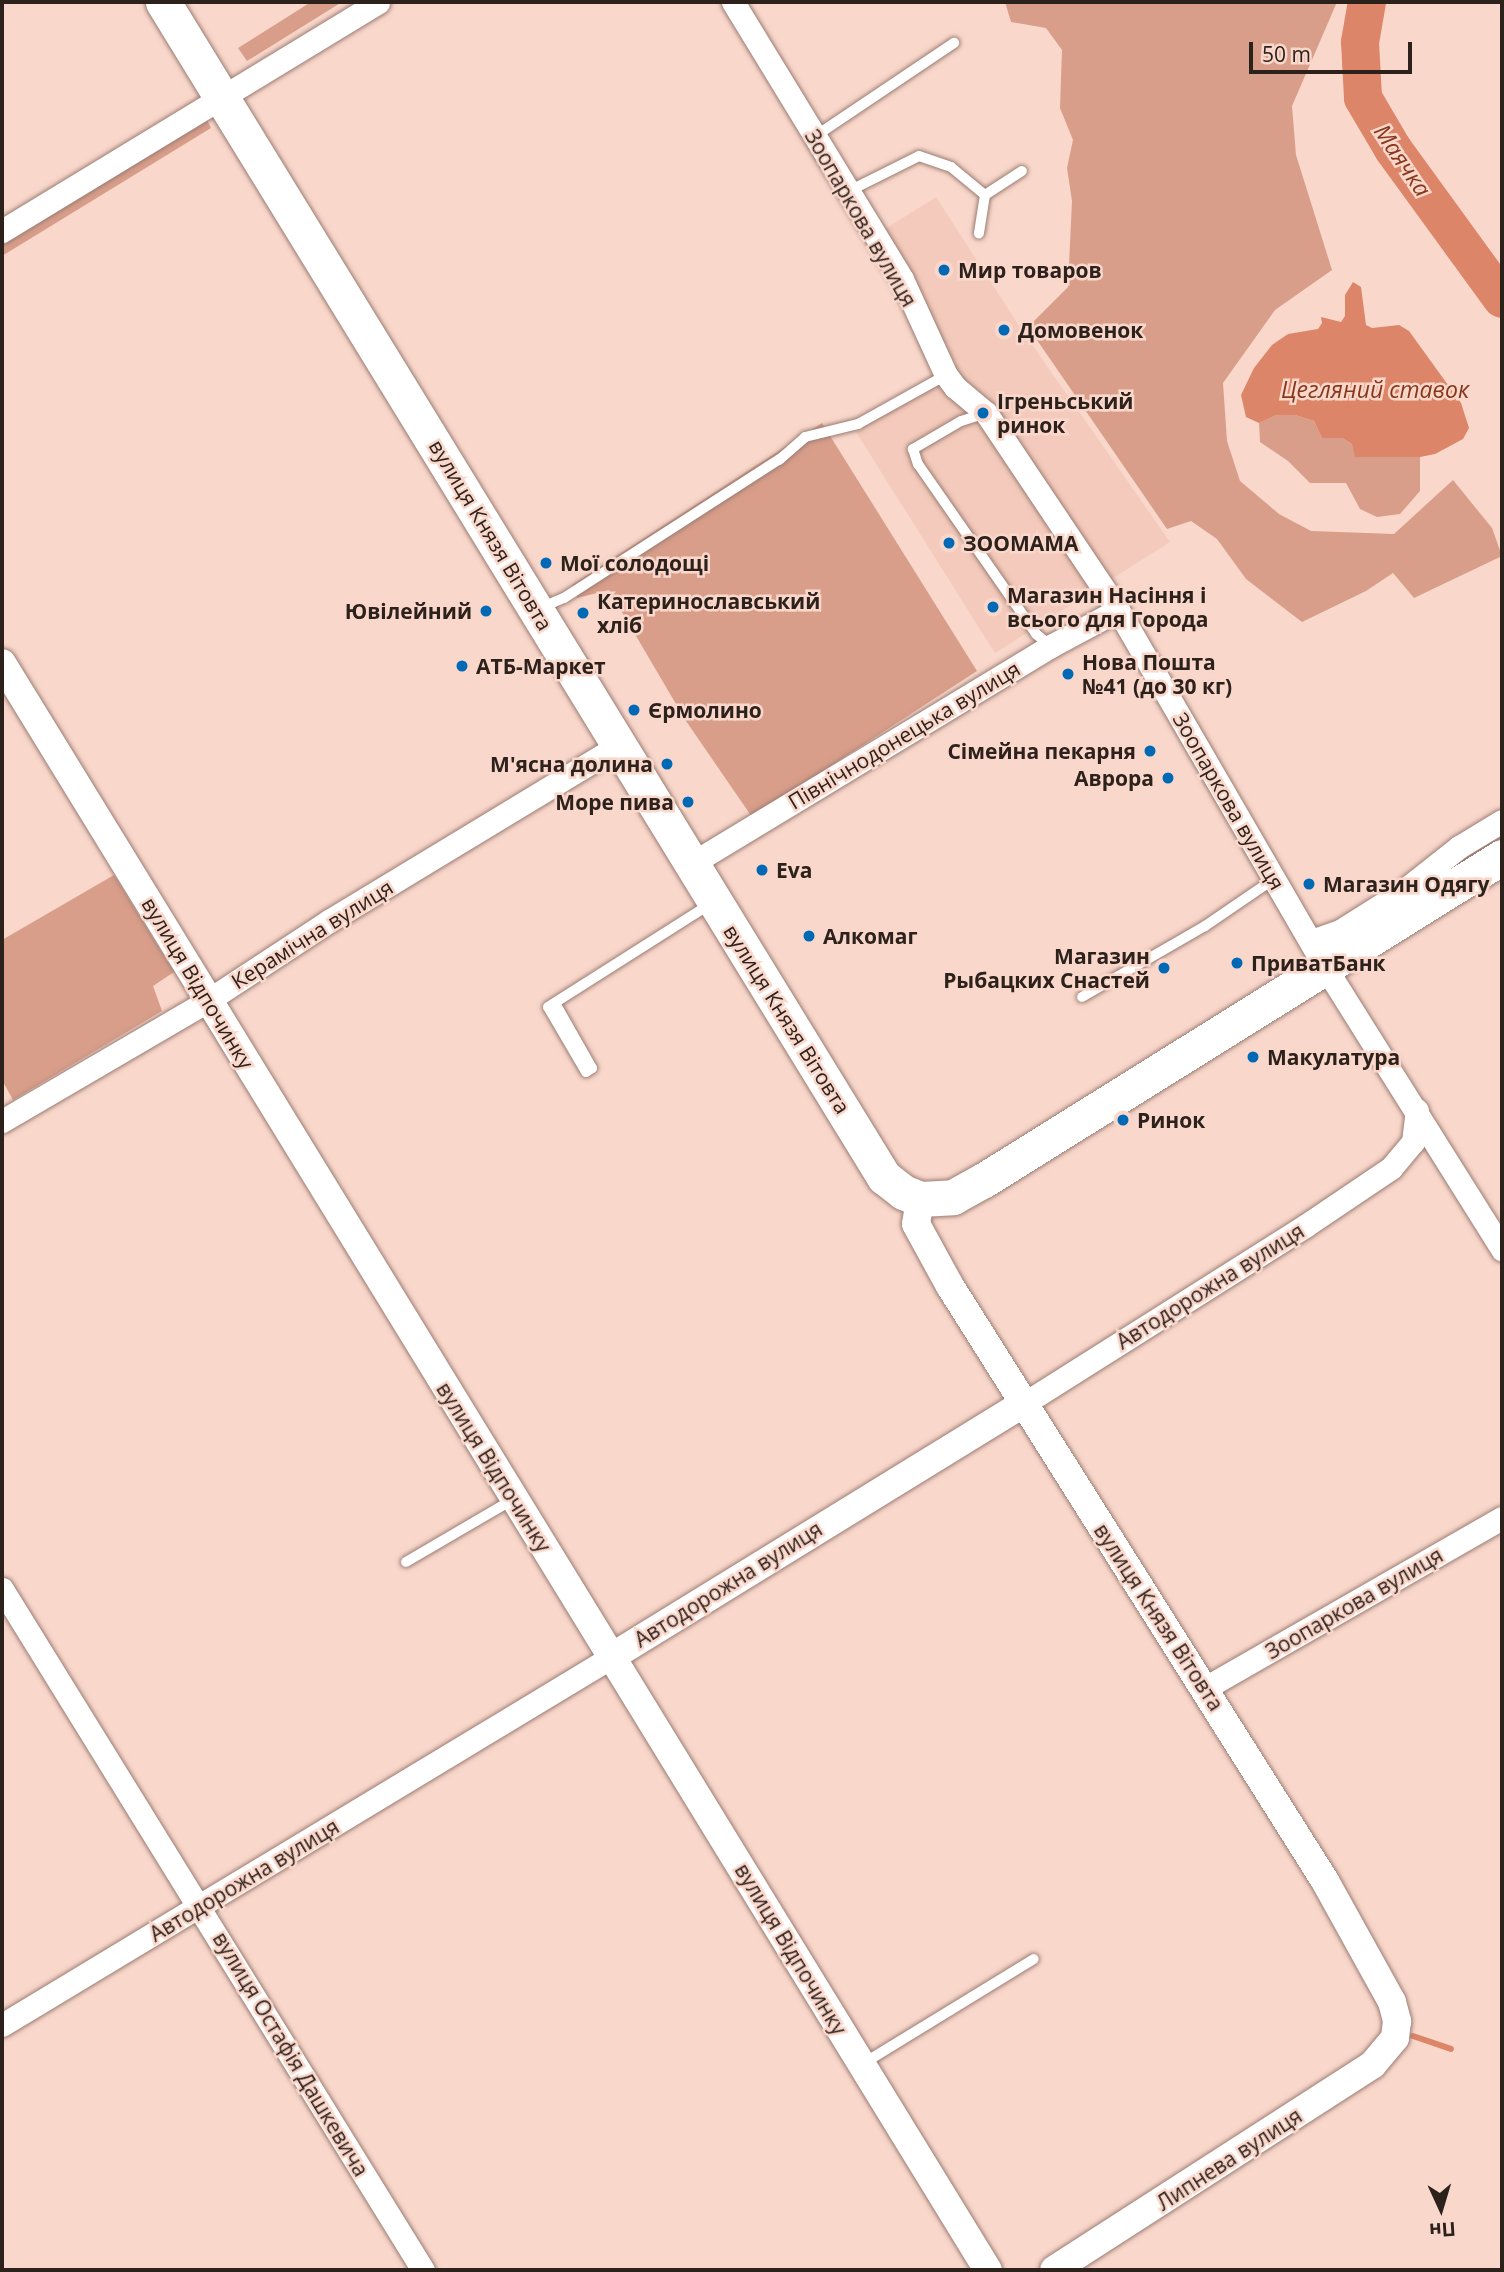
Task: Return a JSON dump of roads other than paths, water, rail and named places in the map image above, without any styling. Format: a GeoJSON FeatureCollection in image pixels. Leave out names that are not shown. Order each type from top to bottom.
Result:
{"type":"FeatureCollection","features":[{"type":"Feature","properties":{"kind":"main road","name":"вулиця Князя Вітовта"},"geometry":{"type":"LineString","coordinates":[[163,2],[220,99],[350,302],[884,1177],[903,1192],[920,1199]]}},
{"type":"Feature","properties":{"kind":"main road"},"geometry":{"type":"LineString","coordinates":[[920,1199],[953,1197],[984,1180],[1318,953],[1502,857]]}},
{"type":"Feature","properties":{"kind":"street"},"geometry":{"type":"LineString","coordinates":[[2,231],[378,2]]}},
{"type":"Feature","properties":{"kind":"street","name":"Зоопаркова вулиця"},"geometry":{"type":"LineString","coordinates":[[733,2],[902,279],[946,375],[955,387],[986,413],[1118,610],[1318,953],[1502,1249]]}},
{"type":"Feature","properties":{"kind":"street","name":"Північнодонецька вулиця"},"geometry":{"type":"LineString","coordinates":[[691,864],[1051,646],[1118,610]]}},
{"type":"Feature","properties":{"kind":"street","name":"вулиця Відпочинку"},"geometry":{"type":"LineString","coordinates":[[2,663],[207,1002],[613,1656],[988,2270]]}},
{"type":"Feature","properties":{"kind":"street","name":"Керамічна вулиця"},"geometry":{"type":"LineString","coordinates":[[2,1121],[207,1002],[329,921],[621,744]]}},
{"type":"Feature","properties":{"kind":"street"},"geometry":{"type":"LineString","coordinates":[[1318,953],[1340,931],[1402,892],[1459,848],[1502,821]]}},
{"type":"Feature","properties":{"kind":"street","name":"Автодорожна вулиця"},"geometry":{"type":"LineString","coordinates":[[2,2025],[613,1656],[1025,1403],[1305,1226],[1391,1168],[1413,1142],[1417,1110]]}},
{"type":"Feature","properties":{"kind":"street","name":"вулиця Князя Вітовта"},"geometry":{"type":"LineString","coordinates":[[920,1199],[916,1224],[950,1286],[1325,1881],[1385,1989],[1397,2021],[1395,2038]]}},
{"type":"Feature","properties":{"kind":"street","name":"Зоопаркова вулиця"},"geometry":{"type":"LineString","coordinates":[[1205,1688],[1502,1518]]}},
{"type":"Feature","properties":{"kind":"street","name":"вулиця Остафія Дашкевича"},"geometry":{"type":"LineString","coordinates":[[2,1589],[424,2270]]}},
{"type":"Feature","properties":{"kind":"street","name":"Липнева вулиця"},"geometry":{"type":"LineString","coordinates":[[1054,2270],[1372,2065],[1395,2038]]}},
{"type":"Feature","properties":{"kind":"lane"},"geometry":{"type":"LineString","coordinates":[[814,137],[954,43]]}},
{"type":"Feature","properties":{"kind":"lane"},"geometry":{"type":"LineString","coordinates":[[847,192],[919,156],[951,167],[985,195]]}},
{"type":"Feature","properties":{"kind":"lane"},"geometry":{"type":"LineString","coordinates":[[979,234],[985,195],[1022,171]]}},
{"type":"Feature","properties":{"kind":"lane"},"geometry":{"type":"LineString","coordinates":[[536,610],[564,598],[780,459],[805,437],[858,424],[946,375]]}},
{"type":"Feature","properties":{"kind":"lane"},"geometry":{"type":"LineString","coordinates":[[986,413],[961,421],[913,449],[918,464],[1036,634],[1051,646]]}},
{"type":"Feature","properties":{"kind":"lane"},"geometry":{"type":"LineString","coordinates":[[1082,997],[1205,926],[1274,879]]}},
{"type":"Feature","properties":{"kind":"lane"},"geometry":{"type":"LineString","coordinates":[[555,1003],[592,1068],[586,1072],[548,1007],[714,902]]}},
{"type":"Feature","properties":{"kind":"lane"},"geometry":{"type":"LineString","coordinates":[[406,1562],[514,1499]]}},
{"type":"Feature","properties":{"kind":"lane"},"geometry":{"type":"LineString","coordinates":[[862,2065],[1034,1959]]}},
{"type":"Feature","properties":{"kind":"water","name":"Цегляний ставок"},"geometry":{"type":"Polygon","coordinates":[[[1353,282],[1361,287],[1366,325],[1372,328],[1399,325],[1409,331],[1461,403],[1469,428],[1463,439],[1435,454],[1420,457],[1355,457],[1352,444],[1342,438],[1322,438],[1314,421],[1295,415],[1276,415],[1259,423],[1246,417],[1241,395],[1254,368],[1272,345],[1288,334],[1318,329],[1322,323],[1321,317],[1341,322],[1345,316],[1345,295],[1353,282]]]}},
{"type":"Feature","properties":{"kind":"waterway","name":"Маячка"},"geometry":{"type":"LineString","coordinates":[[1367,2],[1360,42],[1363,98],[1393,149],[1502,299]]}},
{"type":"Feature","properties":{"kind":"waterway"},"geometry":{"type":"LineString","coordinates":[[1413,2036],[1451,2049]]}},
{"type":"Feature","properties":{"kind":"place","name":"Мир товаров"},"geometry":{"type":"Point","coordinates":[944,270]}},
{"type":"Feature","properties":{"kind":"place","name":"Домовенок"},"geometry":{"type":"Point","coordinates":[1004,330]}},
{"type":"Feature","properties":{"kind":"place","name":"Ігреньський ринок"},"geometry":{"type":"Point","coordinates":[983,413]}},
{"type":"Feature","properties":{"kind":"place","name":"ЗООМАМА"},"geometry":{"type":"Point","coordinates":[949,543]}},
{"type":"Feature","properties":{"kind":"place","name":"Мої солодощі"},"geometry":{"type":"Point","coordinates":[546,563]}},
{"type":"Feature","properties":{"kind":"place","name":"Магазин Насіння і всього для Города"},"geometry":{"type":"Point","coordinates":[993,607]}},
{"type":"Feature","properties":{"kind":"place","name":"Ювілейний"},"geometry":{"type":"Point","coordinates":[486,611]}},
{"type":"Feature","properties":{"kind":"place","name":"Катеринославський хліб"},"geometry":{"type":"Point","coordinates":[583,613]}},
{"type":"Feature","properties":{"kind":"place","name":"АТБ-Маркет"},"geometry":{"type":"Point","coordinates":[462,666]}},
{"type":"Feature","properties":{"kind":"place","name":"Нова Пошта №41 (до 30 кг)"},"geometry":{"type":"Point","coordinates":[1068,674]}},
{"type":"Feature","properties":{"kind":"place","name":"Єрмолино"},"geometry":{"type":"Point","coordinates":[634,710]}},
{"type":"Feature","properties":{"kind":"place","name":"Сімейна пекарня"},"geometry":{"type":"Point","coordinates":[1150,751]}},
{"type":"Feature","properties":{"kind":"place","name":"М'ясна долина"},"geometry":{"type":"Point","coordinates":[667,764]}},
{"type":"Feature","properties":{"kind":"place","name":"Аврора"},"geometry":{"type":"Point","coordinates":[1168,778]}},
{"type":"Feature","properties":{"kind":"place","name":"Море пива"},"geometry":{"type":"Point","coordinates":[688,802]}},
{"type":"Feature","properties":{"kind":"place","name":"Eva"},"geometry":{"type":"Point","coordinates":[762,870]}},
{"type":"Feature","properties":{"kind":"place","name":"Магазин Одягу"},"geometry":{"type":"Point","coordinates":[1309,884]}},
{"type":"Feature","properties":{"kind":"place","name":"Алкомаг"},"geometry":{"type":"Point","coordinates":[809,936]}},
{"type":"Feature","properties":{"kind":"place","name":"ПриватБанк"},"geometry":{"type":"Point","coordinates":[1237,963]}},
{"type":"Feature","properties":{"kind":"place","name":"Магазин Рыбацких Снастей"},"geometry":{"type":"Point","coordinates":[1164,968]}},
{"type":"Feature","properties":{"kind":"place","name":"Макулатура"},"geometry":{"type":"Point","coordinates":[1253,1057]}},
{"type":"Feature","properties":{"kind":"place","name":"Ринок"},"geometry":{"type":"Point","coordinates":[1123,1120]}}]}
